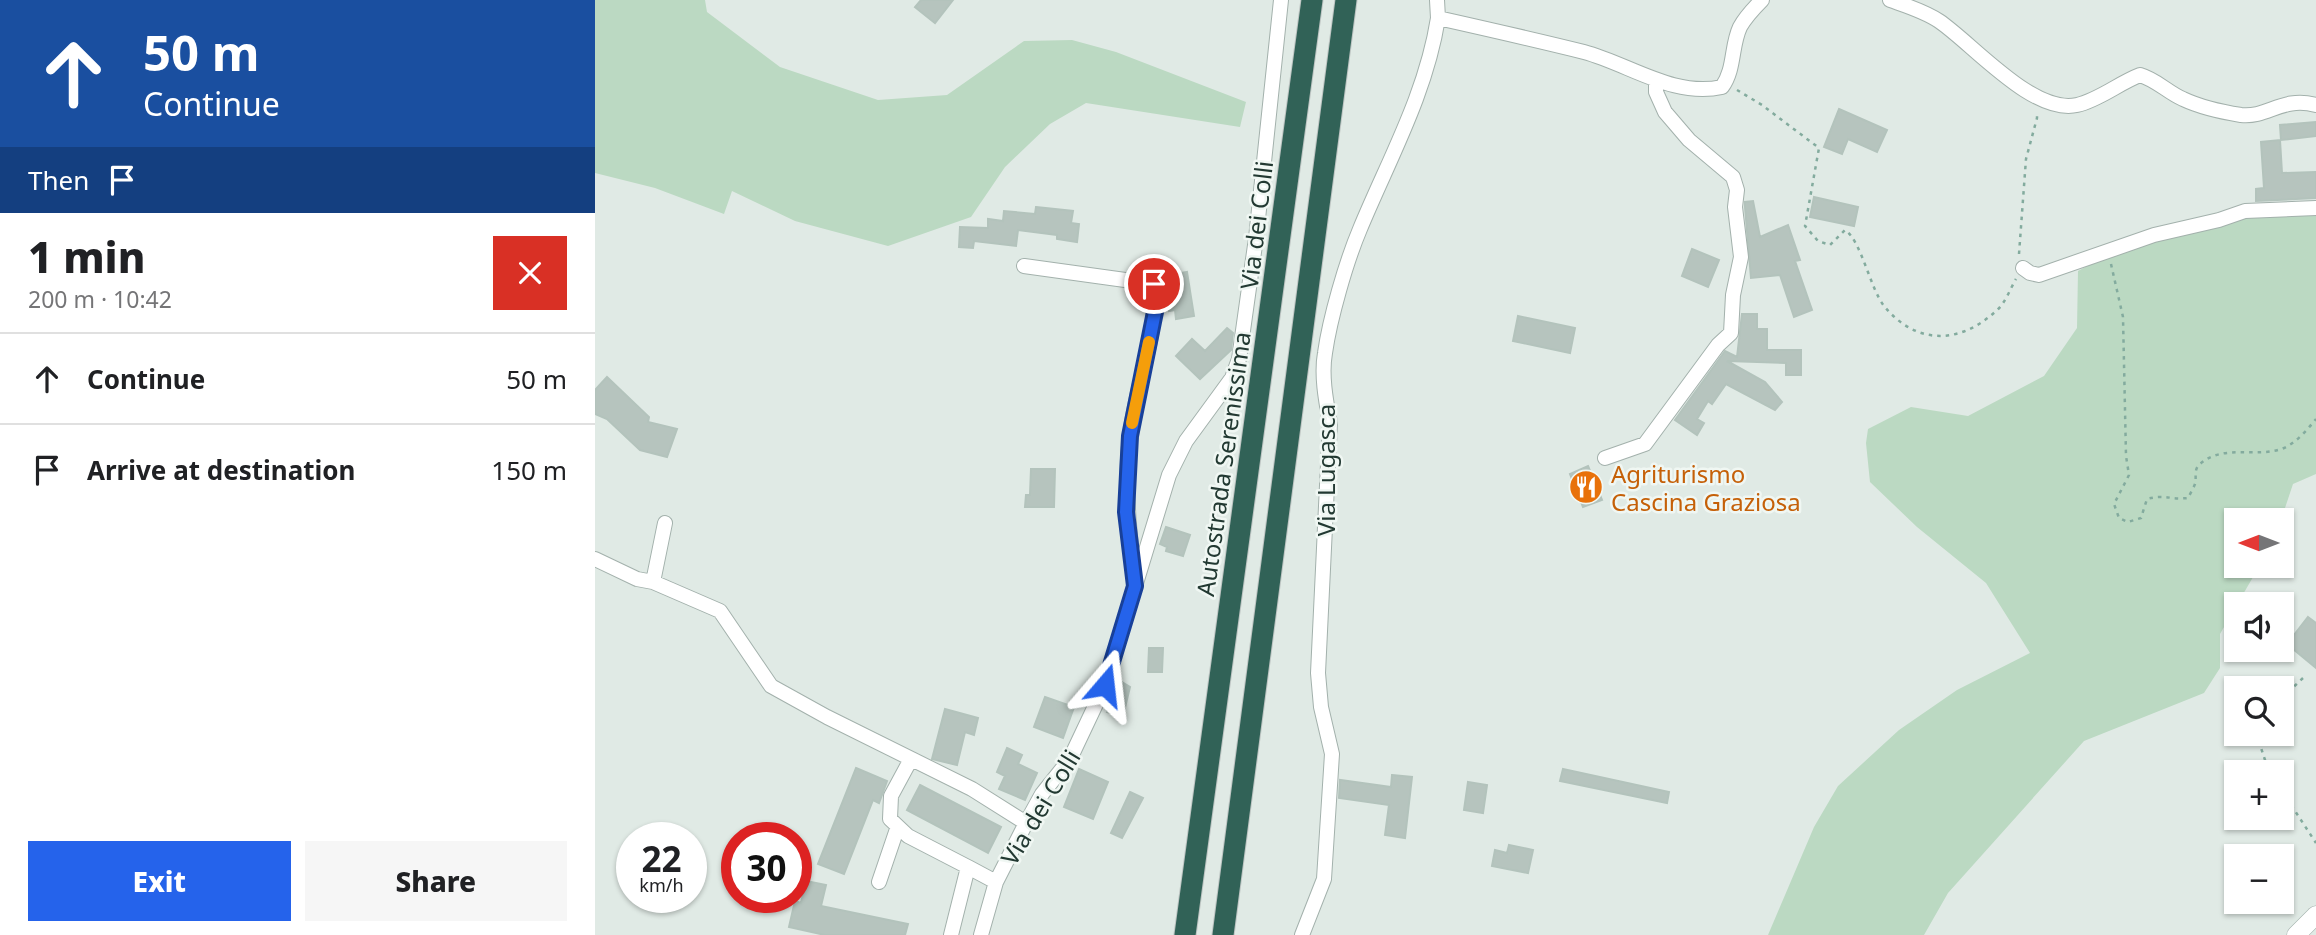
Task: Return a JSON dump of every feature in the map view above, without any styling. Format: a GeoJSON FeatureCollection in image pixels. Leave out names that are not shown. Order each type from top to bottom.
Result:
{"type":"FeatureCollection","features":[{"type":"Feature","properties":{"kind":"highway","name":"Autostrada Serenissima"},"geometry":{"type":"LineString","coordinates":[[1185,935],[1312,0]]}},
{"type":"Feature","properties":{"kind":"highway"},"geometry":{"type":"LineString","coordinates":[[1223,935],[1346,0]]}},
{"type":"Feature","properties":{"kind":"street","name":"Via dei Colli"},"geometry":{"type":"LineString","coordinates":[[981,935],[996,882],[1025,823],[1042,794],[1070,759],[1105,685],[1169,475],[1186,441],[1232,378],[1239,359],[1256,238],[1281,0]]}},
{"type":"Feature","properties":{"kind":"street","name":"Via Lugasca"},"geometry":{"type":"LineString","coordinates":[[1302,935],[1324,879],[1332,754],[1321,707],[1318,673],[1330,423],[1326,403],[1324,355],[1336,304],[1359,231],[1412,113],[1433,54],[1438,18],[1437,0]]}},
{"type":"Feature","properties":{"kind":"street"},"geometry":{"type":"LineString","coordinates":[[1438,18],[1588,53],[1656,80],[1712,90],[1723,88],[1730,78],[1739,29],[1749,13],[1762,0]]}},
{"type":"Feature","properties":{"kind":"street"},"geometry":{"type":"LineString","coordinates":[[1890,0],[1937,20],[1969,43],[2009,79],[2051,104],[2076,105],[2140,75],[2154,79],[2181,99],[2203,107],[2243,115],[2252,115],[2291,102],[2316,105]]}},
{"type":"Feature","properties":{"kind":"street"},"geometry":{"type":"LineString","coordinates":[[1605,458],[1645,444],[1718,345],[1731,333],[1733,295],[1741,257],[1735,207],[1737,190],[1733,177],[1689,140],[1665,112],[1656,92],[1656,80]]}},
{"type":"Feature","properties":{"kind":"street"},"geometry":{"type":"LineString","coordinates":[[2023,268],[2030,274],[2039,275],[2154,235],[2245,211],[2316,208]]}},
{"type":"Feature","properties":{"kind":"street"},"geometry":{"type":"LineString","coordinates":[[1024,266],[1154,284],[1156,307],[1130,436],[1126,512],[1135,586]]}},
{"type":"Feature","properties":{"kind":"street"},"geometry":{"type":"LineString","coordinates":[[653,582],[665,523]]}},
{"type":"Feature","properties":{"kind":"street"},"geometry":{"type":"LineString","coordinates":[[595,559],[637,579],[653,582],[720,611],[771,686],[971,789],[1025,823]]}},
{"type":"Feature","properties":{"kind":"street"},"geometry":{"type":"LineString","coordinates":[[911,759],[891,796],[890,819],[897,829],[908,836],[996,882]]}},
{"type":"Feature","properties":{"kind":"street"},"geometry":{"type":"LineString","coordinates":[[879,882],[897,829]]}},
{"type":"Feature","properties":{"kind":"street"},"geometry":{"type":"LineString","coordinates":[[951,935],[968,867]]}},
{"type":"Feature","properties":{"kind":"street"},"geometry":{"type":"LineString","coordinates":[[2296,935],[2316,915]]}},
{"type":"Feature","properties":{"kind":"path"},"geometry":{"type":"LineString","coordinates":[[1725,83],[1762,105],[1819,148],[1805,226],[1818,241],[1830,245],[1845,230],[1853,235],[1862,262],[1883,305],[1913,332],[1946,338],[1963,333],[1997,310],[2023,268],[2019,257],[2026,159],[2037,118],[2034,95]]}},
{"type":"Feature","properties":{"kind":"path"},"geometry":{"type":"LineString","coordinates":[[2108,253],[2123,317],[2129,475],[2115,504],[2119,518],[2128,522],[2141,518],[2147,499],[2162,495],[2176,500],[2188,499],[2199,464],[2224,453],[2283,448],[2301,436],[2316,419]]}},
{"type":"Feature","properties":{"kind":"path"},"geometry":{"type":"LineString","coordinates":[[2294,687],[2304,677]]}},
{"type":"Feature","properties":{"kind":"path"},"geometry":{"type":"LineString","coordinates":[[2294,809],[2316,843]]}},
{"type":"Feature","properties":{"kind":"green space"},"geometry":{"type":"Polygon","coordinates":[[[595,0],[705,0],[707,12],[780,67],[878,100],[947,95],[1024,41],[1072,40],[1116,52],[1246,102],[1240,127],[1086,103],[1050,124],[1005,167],[971,217],[888,246],[795,221],[732,191],[724,214],[655,188],[595,173],[595,0]]]}},
{"type":"Feature","properties":{"kind":"green space"},"geometry":{"type":"Polygon","coordinates":[[[2316,209],[2316,474],[2293,484],[2285,508],[2224,508],[2224,578],[2252,578],[2244,592],[2224,592],[2220,668],[2204,693],[2084,741],[1948,893],[1924,935],[1768,935],[1814,827],[1838,786],[1899,730],[1957,690],[2030,653],[1986,583],[1917,527],[1870,482],[1866,443],[1868,429],[1911,407],[1968,416],[2044,376],[2077,328],[2078,271],[2119,249],[2237,213],[2316,209]]]}},
{"type":"Feature","properties":{"kind":"building"},"geometry":{"type":"Polygon","coordinates":[[[921,0],[953,0],[935,23],[915,7],[921,0]]]}},
{"type":"Feature","properties":{"kind":"building"},"geometry":{"type":"Polygon","coordinates":[[[1839,109],[1887,130],[1877,152],[1848,139],[1842,154],[1824,147],[1839,109]]]}},
{"type":"Feature","properties":{"kind":"building"},"geometry":{"type":"Polygon","coordinates":[[[2316,122],[2316,136],[2281,140],[2280,125],[2316,122]]]}},
{"type":"Feature","properties":{"kind":"building"},"geometry":{"type":"Polygon","coordinates":[[[2280,140],[2282,173],[2316,172],[2316,198],[2256,201],[2256,189],[2264,188],[2261,142],[2280,140]]]}},
{"type":"Feature","properties":{"kind":"building"},"geometry":{"type":"Polygon","coordinates":[[[1814,197],[1858,207],[1854,226],[1810,217],[1814,197]]]}},
{"type":"Feature","properties":{"kind":"building"},"geometry":{"type":"Polygon","coordinates":[[[1753,201],[1760,237],[1788,225],[1800,260],[1795,261],[1812,310],[1794,317],[1780,275],[1751,278],[1745,202],[1753,201]]]}},
{"type":"Feature","properties":{"kind":"building"},"geometry":{"type":"Polygon","coordinates":[[[1036,207],[1073,211],[1071,223],[1079,224],[1077,242],[1057,239],[1057,235],[1018,230],[1016,246],[974,241],[973,248],[959,247],[960,227],[988,228],[988,219],[1003,221],[1004,211],[1035,214],[1036,207]]]}},
{"type":"Feature","properties":{"kind":"building"},"geometry":{"type":"Polygon","coordinates":[[[1692,249],[1719,260],[1708,287],[1682,276],[1692,249]]]}},
{"type":"Feature","properties":{"kind":"building"},"geometry":{"type":"Polygon","coordinates":[[[1187,272],[1194,316],[1176,319],[1175,310],[1169,311],[1163,276],[1187,272]]]}},
{"type":"Feature","properties":{"kind":"building"},"geometry":{"type":"Polygon","coordinates":[[[1742,314],[1757,314],[1757,329],[1767,329],[1767,350],[1801,350],[1801,375],[1786,375],[1786,363],[1727,361],[1765,382],[1782,402],[1775,410],[1726,384],[1712,404],[1708,401],[1697,419],[1704,423],[1697,435],[1675,420],[1725,351],[1737,357],[1742,314]]]}},
{"type":"Feature","properties":{"kind":"building"},"geometry":{"type":"Polygon","coordinates":[[[1518,316],[1575,328],[1570,353],[1513,341],[1518,316]]]}},
{"type":"Feature","properties":{"kind":"building"},"geometry":{"type":"Polygon","coordinates":[[[1227,328],[1233,333],[1231,350],[1200,379],[1176,356],[1192,339],[1205,351],[1227,328]]]}},
{"type":"Feature","properties":{"kind":"building"},"geometry":{"type":"Polygon","coordinates":[[[607,377],[649,417],[648,422],[677,429],[667,457],[640,450],[607,419],[595,414],[595,390],[607,377]]]}},
{"type":"Feature","properties":{"kind":"building","name":"Agriturismo Cascina Graziosa"},"geometry":{"type":"Polygon","coordinates":[[[1588,466],[1602,500],[1583,507],[1570,474],[1588,466]]]}},
{"type":"Feature","properties":{"kind":"building"},"geometry":{"type":"Polygon","coordinates":[[[1031,469],[1055,469],[1054,507],[1025,507],[1026,495],[1030,495],[1031,469]]]}},
{"type":"Feature","properties":{"kind":"building"},"geometry":{"type":"Polygon","coordinates":[[[1166,527],[1190,535],[1183,556],[1166,551],[1167,547],[1160,544],[1166,527]]]}},
{"type":"Feature","properties":{"kind":"building"},"geometry":{"type":"Polygon","coordinates":[[[2308,617],[2316,623],[2316,668],[2294,650],[2294,635],[2308,617]]]}},
{"type":"Feature","properties":{"kind":"building"},"geometry":{"type":"Polygon","coordinates":[[[1149,648],[1163,648],[1162,672],[1148,672],[1149,648]]]}},
{"type":"Feature","properties":{"kind":"building"},"geometry":{"type":"Polygon","coordinates":[[[1117,679],[1130,687],[1123,716],[1107,712],[1117,679]]]}},
{"type":"Feature","properties":{"kind":"building"},"geometry":{"type":"Polygon","coordinates":[[[1045,697],[1074,707],[1063,738],[1034,727],[1045,697]]]}},
{"type":"Feature","properties":{"kind":"building"},"geometry":{"type":"Polygon","coordinates":[[[945,709],[978,718],[974,735],[965,732],[957,765],[932,759],[945,709]]]}},
{"type":"Feature","properties":{"kind":"building"},"geometry":{"type":"Polygon","coordinates":[[[1007,748],[1022,755],[1018,764],[1037,773],[1025,800],[999,789],[1005,776],[997,772],[1007,748]]]}},
{"type":"Feature","properties":{"kind":"building"},"geometry":{"type":"Polygon","coordinates":[[[856,768],[887,781],[879,803],[873,800],[844,874],[818,864],[856,768]]]}},
{"type":"Feature","properties":{"kind":"building"},"geometry":{"type":"Polygon","coordinates":[[[1079,769],[1108,782],[1093,819],[1064,807],[1079,769]]]}},
{"type":"Feature","properties":{"kind":"building"},"geometry":{"type":"Polygon","coordinates":[[[1563,769],[1669,792],[1667,803],[1560,781],[1563,769]]]}},
{"type":"Feature","properties":{"kind":"building"},"geometry":{"type":"Polygon","coordinates":[[[1392,775],[1412,777],[1405,838],[1385,835],[1389,805],[1339,798],[1340,780],[1391,787],[1392,775]]]}},
{"type":"Feature","properties":{"kind":"building"},"geometry":{"type":"Polygon","coordinates":[[[1468,782],[1487,785],[1483,813],[1464,810],[1468,782]]]}},
{"type":"Feature","properties":{"kind":"building"},"geometry":{"type":"Polygon","coordinates":[[[920,785],[1001,827],[988,853],[907,810],[920,785]]]}},
{"type":"Feature","properties":{"kind":"building"},"geometry":{"type":"Polygon","coordinates":[[[1130,792],[1143,798],[1122,838],[1111,833],[1130,792]]]}},
{"type":"Feature","properties":{"kind":"building"},"geometry":{"type":"Polygon","coordinates":[[[1509,845],[1533,850],[1528,873],[1492,866],[1495,850],[1507,853],[1509,845]]]}},
{"type":"Feature","properties":{"kind":"building"},"geometry":{"type":"Polygon","coordinates":[[[812,882],[826,885],[821,906],[908,924],[905,935],[825,935],[789,927],[792,913],[812,913],[812,882]]]}},
{"type":"Feature","properties":{"kind":"slow traffic"},"geometry":{"type":"LineString","coordinates":[[1132,423],[1149,342]]}},
{"type":"Feature","properties":{"kind":"place","name":"Agriturismo Cascina Graziosa"},"geometry":{"type":"Point","coordinates":[1586,487]}},
{"type":"Feature","properties":{"kind":"route"},"geometry":{"type":"LineString","coordinates":[[1105,685],[1135,586],[1126,512],[1130,436],[1156,307],[1154,284]]}}]}
